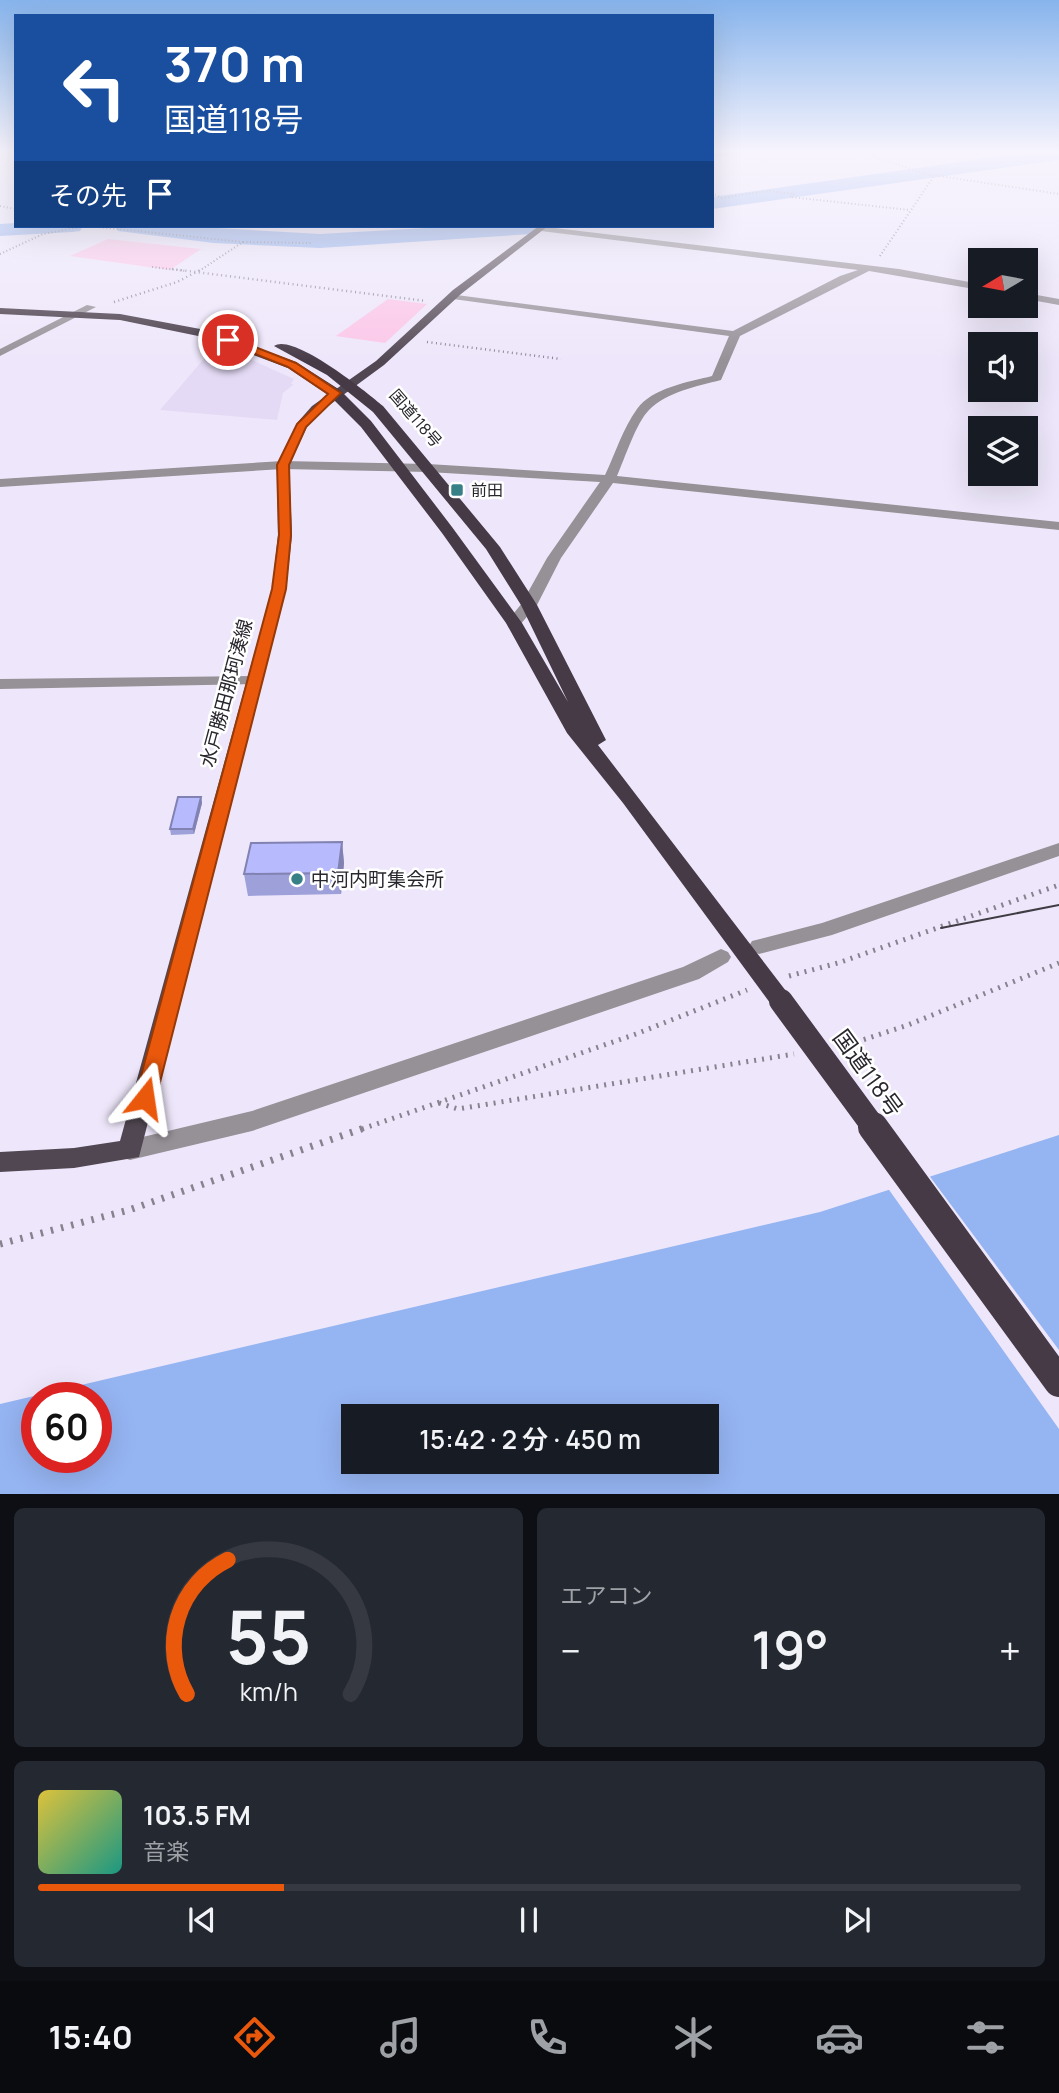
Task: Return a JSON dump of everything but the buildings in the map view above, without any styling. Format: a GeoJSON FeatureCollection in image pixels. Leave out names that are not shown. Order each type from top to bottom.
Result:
{"type":"FeatureCollection","features":[{"type":"Feature","properties":{"kind":"highway","name":"国道118号"},"geometry":{"type":"LineString","coordinates":[[0,308],[92,310],[186,319],[242,332],[298,353],[342,389],[514,623],[574,729],[630,798],[1059,1382]]}},
{"type":"Feature","properties":{"kind":"highway","name":"国道118号"},"geometry":{"type":"LineString","coordinates":[[92,310],[223,338],[292,365],[377,409],[492,547],[529,605],[586,723],[630,798]]}},
{"type":"Feature","properties":{"kind":"main road","name":"水戸勝田那珂湊線"},"geometry":{"type":"LineString","coordinates":[[130,1150],[284,561],[283,465],[301,426],[316,409],[408,339],[449,300],[541,228]]}},
{"type":"Feature","properties":{"kind":"main road"},"geometry":{"type":"LineString","coordinates":[[0,1162],[74,1158],[130,1150]]}},
{"type":"Feature","properties":{"kind":"street"},"geometry":{"type":"LineString","coordinates":[[550,228],[872,269],[968,285]]}},
{"type":"Feature","properties":{"kind":"street"},"geometry":{"type":"LineString","coordinates":[[449,300],[735,334],[843,278],[872,269]]}},
{"type":"Feature","properties":{"kind":"street"},"geometry":{"type":"LineString","coordinates":[[1038,298],[1059,302]]}},
{"type":"Feature","properties":{"kind":"street"},"geometry":{"type":"LineString","coordinates":[[0,354],[92,310]]}},
{"type":"Feature","properties":{"kind":"street"},"geometry":{"type":"LineString","coordinates":[[514,623],[529,605],[554,558],[609,479],[642,410],[657,398],[689,385],[717,378],[735,334]]}},
{"type":"Feature","properties":{"kind":"street"},"geometry":{"type":"LineString","coordinates":[[0,483],[283,465],[428,468],[609,479],[1059,526]]}},
{"type":"Feature","properties":{"kind":"street"},"geometry":{"type":"LineString","coordinates":[[0,684],[254,681]]}},
{"type":"Feature","properties":{"kind":"street"},"geometry":{"type":"LineString","coordinates":[[130,1150],[180,1140],[265,1116],[691,973],[740,949],[825,930],[1059,849]]}},
{"type":"Feature","properties":{"kind":"path"},"geometry":{"type":"LineString","coordinates":[[872,269],[902,222]]}},
{"type":"Feature","properties":{"kind":"path"},"geometry":{"type":"LineString","coordinates":[[0,254],[43,234],[76,228]]}},
{"type":"Feature","properties":{"kind":"path"},"geometry":{"type":"LineString","coordinates":[[106,228],[243,242],[312,243]]}},
{"type":"Feature","properties":{"kind":"path"},"geometry":{"type":"LineString","coordinates":[[92,310],[137,291],[176,283],[199,272],[243,242]]}},
{"type":"Feature","properties":{"kind":"path"},"geometry":{"type":"LineString","coordinates":[[152,267],[449,300]]}},
{"type":"Feature","properties":{"kind":"path"},"geometry":{"type":"LineString","coordinates":[[408,339],[561,359]]}},
{"type":"Feature","properties":{"kind":"path"},"geometry":{"type":"LineString","coordinates":[[0,1244],[129,1210],[636,1034],[773,992],[838,963],[1059,885]]}},
{"type":"Feature","properties":{"kind":"path"},"geometry":{"type":"LineString","coordinates":[[826,1049],[908,1025],[1059,963]]}},
{"type":"Feature","properties":{"kind":"path"},"geometry":{"type":"LineString","coordinates":[[439,1103],[458,1110],[799,1053]]}},
{"type":"Feature","properties":{"kind":"shaded area"},"geometry":{"type":"Polygon","coordinates":[[[108,239],[201,249],[170,270],[70,256],[108,239]]]}},
{"type":"Feature","properties":{"kind":"shaded area"},"geometry":{"type":"Polygon","coordinates":[[[388,299],[427,304],[385,343],[336,336],[388,299]]]}},
{"type":"Feature","properties":{"kind":"shaded area"},"geometry":{"type":"Polygon","coordinates":[[[214,347],[236,353],[294,379],[291,384],[294,384],[283,393],[277,420],[160,410],[214,347]]]}},
{"type":"Feature","properties":{"kind":"water"},"geometry":{"type":"Polygon","coordinates":[[[1059,1135],[1059,1494],[0,1494],[0,1404],[21,1399],[21,1473],[112,1473],[112,1382],[94,1382],[820,1212],[1059,1135]]]}},
{"type":"Feature","properties":{"kind":"pier"},"geometry":{"type":"Polygon","coordinates":[[[928,1174],[1059,1350],[1059,1429],[887,1187],[928,1174]]]}},
{"type":"Feature","properties":{"kind":"waterway"},"geometry":{"type":"LineString","coordinates":[[0,230],[36,228]]}},
{"type":"Feature","properties":{"kind":"waterway"},"geometry":{"type":"LineString","coordinates":[[144,228],[214,236],[320,241],[531,228]]}},
{"type":"Feature","properties":{"kind":"tram line"},"geometry":{"type":"LineString","coordinates":[[941,928],[1059,905]]}},
{"type":"Feature","properties":{"kind":"place","name":"前田"},"geometry":{"type":"Point","coordinates":[457,490]}},
{"type":"Feature","properties":{"kind":"place","name":"中河内町集会所"},"geometry":{"type":"Point","coordinates":[297,879]}},
{"type":"Feature","properties":{"kind":"route"},"geometry":{"type":"LineString","coordinates":[[145,1098],[279,589],[285,535],[283,465],[292,440],[301,426],[335,393],[292,365],[228,340]]}}]}
